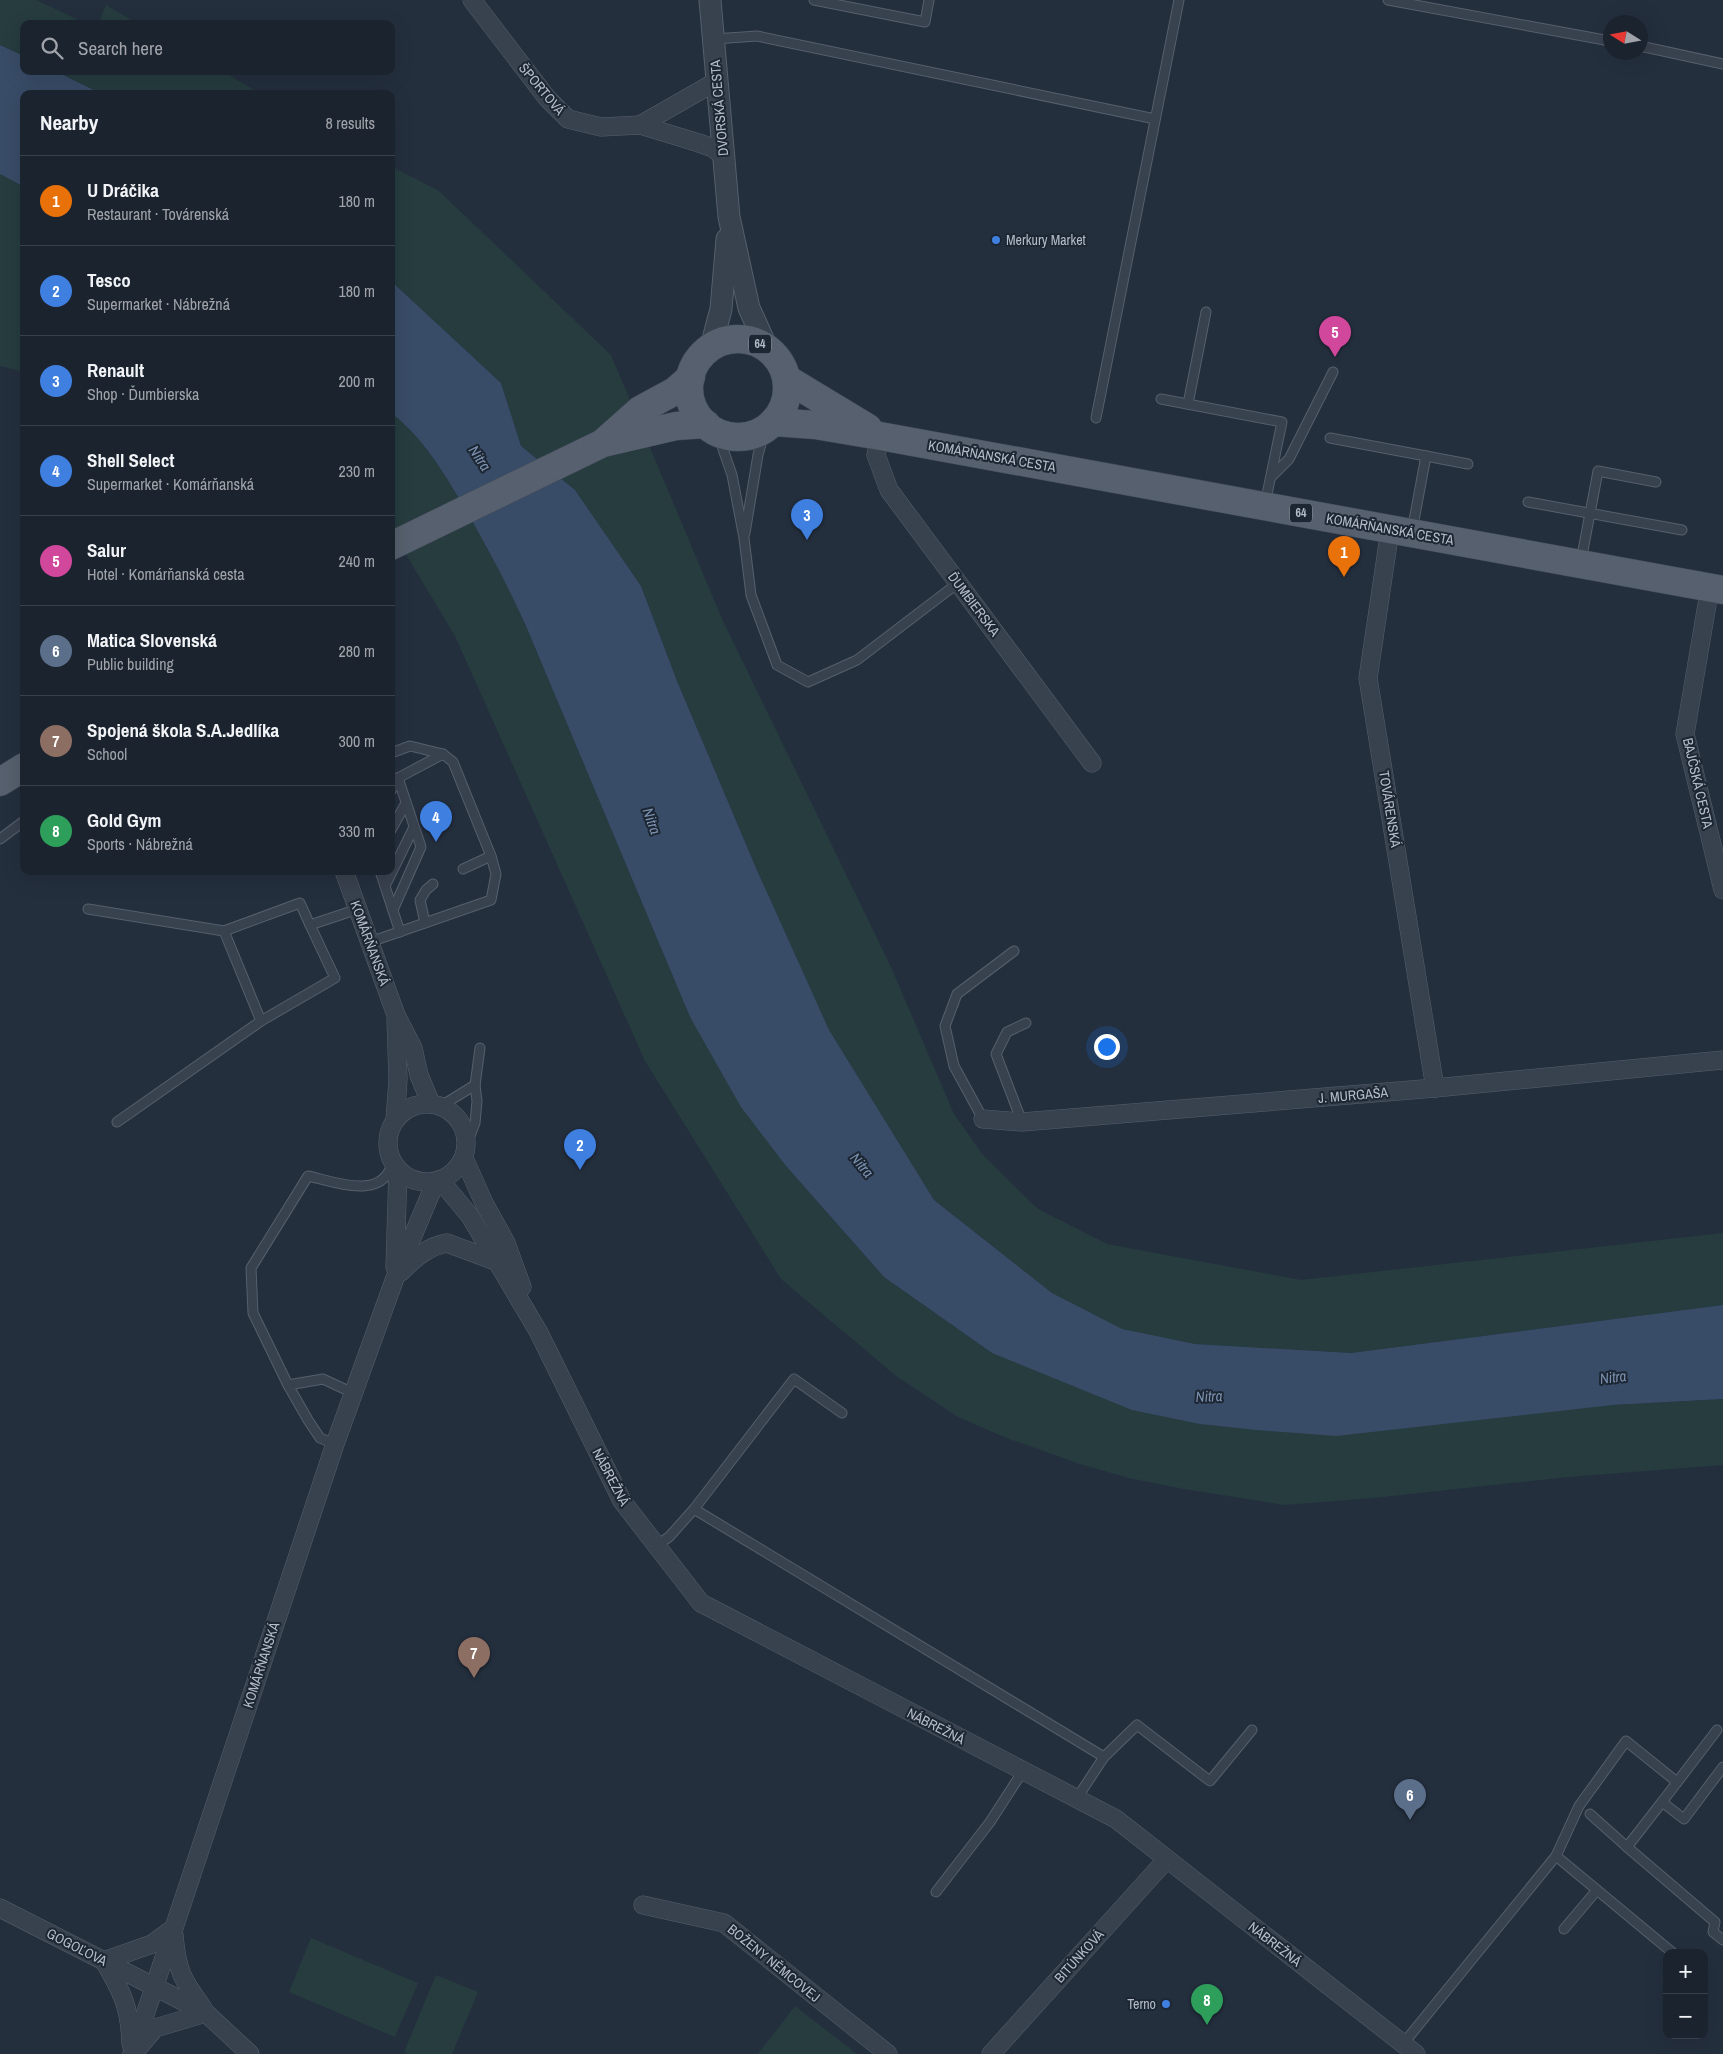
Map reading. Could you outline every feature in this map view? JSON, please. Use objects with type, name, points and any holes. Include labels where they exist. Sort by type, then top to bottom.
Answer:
[{"type":"main road","name":"64","points":[[769,426],[753,435],[741,437],[728,436],[711,428],[695,411],[690,386],[691,377],[700,357],[711,347],[724,341],[739,339],[754,341],[767,348],[782,364],[787,379]]},
{"type":"main road","name":"64","points":[[603,443],[640,410],[675,391],[691,377]]},
{"type":"main road","points":[[769,426],[784,406],[788,388],[787,379]]},
{"type":"main road","name":"KOMÁRŇANSKÁ CESTA","points":[[787,379],[880,436]]},
{"type":"main road","name":"KOMÁRŇANSKÁ CESTA","points":[[769,426],[815,425],[880,436],[1716,589]]},
{"type":"main road","name":"64","points":[[399,543],[603,443],[676,426],[711,428]]},
{"type":"main road","points":[[0,782],[20,770]]},
{"type":"street","name":"ŠPORTOVÁ","points":[[472,0],[547,98],[568,119],[601,127],[640,125],[713,148],[723,156]]},
{"type":"street","name":"DVORSKÁ CESTA","points":[[710,0],[729,217],[749,308],[767,348]]},
{"type":"street","name":"ŠPORTOVÁ","points":[[640,125],[717,81]]},
{"type":"street","name":"DVORSKÁ CESTA","points":[[711,347],[721,309],[729,217]]},
{"type":"street","name":"ĎUMBIERSKA","points":[[880,436],[876,455],[889,490],[1092,764]]},
{"type":"street","name":"TOVÁRENSKÁ","points":[[1400,531],[1368,678],[1435,1088]]},
{"type":"street","name":"BAJČSKÁ CESTA","points":[[1716,589],[1686,734],[1723,890]]},
{"type":"street","name":"KOMÁRŇANSKÁ","points":[[132,2054],[335,1444],[395,1278],[438,1180],[450,1175],[458,1167],[465,1152],[466,1133],[460,1121],[452,1112],[436,1105],[419,1075],[413,1048],[396,1015],[345,875]]},
{"type":"street","name":"KOMÁRŇANSKÁ","points":[[395,1278],[395,1164],[389,1151],[388,1140],[395,1121],[398,1079],[396,1015]]},
{"type":"street","name":"J. MURGAŠA","points":[[983,1119],[1022,1122],[1435,1088],[1723,1060]]},
{"type":"street","points":[[395,1121],[410,1107],[436,1105]]},
{"type":"street","name":"NÁBREŽNÁ","points":[[465,1152],[484,1203],[506,1243],[538,1331]]},
{"type":"street","points":[[395,1164],[415,1180],[438,1180]]},
{"type":"street","name":"NÁBREŽNÁ","points":[[438,1180],[470,1216],[538,1331],[622,1501],[655,1546],[702,1604],[1116,1819],[1409,2049]]},
{"type":"street","points":[[395,1278],[419,1255],[438,1244],[447,1243],[498,1262]]},
{"type":"street","name":"BITÚNKOVÁ","points":[[991,2054],[1167,1859]]},
{"type":"street","name":"BOŽENY NĚMCOVEJ","points":[[643,1905],[724,1923],[888,2054]]},
{"type":"street","name":"GOGOĽOVA","points":[[0,1908],[206,2013]]},
{"type":"street","points":[[132,2054],[131,2026],[123,1993],[104,1961],[152,1944],[174,1928]]},
{"type":"street","points":[[174,1928],[177,1963],[186,1986],[206,2013],[250,2054]]},
{"type":"street","points":[[132,2054],[155,2028],[206,2013]]},
{"type":"lane","points":[[814,0],[925,22],[929,0]]},
{"type":"lane","points":[[1096,418],[1179,0]]},
{"type":"lane","points":[[1388,0],[1603,39]]},
{"type":"lane","points":[[714,39],[757,36],[1155,119]]},
{"type":"lane","points":[[1648,48],[1723,64]]},
{"type":"lane","points":[[1188,404],[1206,312]]},
{"type":"lane","points":[[1271,477],[1289,459],[1333,372]]},
{"type":"lane","points":[[1161,399],[1282,422],[1264,506]]},
{"type":"lane","points":[[744,538],[758,456],[769,426]]},
{"type":"lane","points":[[711,428],[732,476],[744,538],[751,595],[777,665],[808,682],[857,660],[958,583]]},
{"type":"lane","points":[[1330,438],[1468,464]]},
{"type":"lane","points":[[1400,531],[1426,456]]},
{"type":"lane","points":[[1581,564],[1598,471],[1656,482]]},
{"type":"lane","points":[[1528,502],[1682,530]]},
{"type":"lane","points":[[370,942],[491,900],[496,874],[491,856],[453,762],[443,754],[410,746],[395,751]]},
{"type":"lane","points":[[392,910],[421,847],[406,803],[395,779],[443,754]]},
{"type":"lane","points":[[395,823],[406,803]]},
{"type":"lane","points":[[0,839],[20,824]]},
{"type":"lane","points":[[395,865],[414,826]]},
{"type":"lane","points":[[463,869],[491,856]]},
{"type":"lane","points":[[381,875],[400,932]]},
{"type":"lane","points":[[385,886],[390,875]]},
{"type":"lane","points":[[425,923],[420,900],[432,884]]},
{"type":"lane","points":[[88,909],[224,931],[300,903],[335,978],[261,1021],[117,1122]]},
{"type":"lane","points":[[310,924],[358,909]]},
{"type":"lane","points":[[224,931],[261,1021]]},
{"type":"lane","points":[[983,1119],[954,1066],[945,1026],[957,994],[1014,951]]},
{"type":"lane","points":[[1022,1122],[996,1054],[1007,1032],[1026,1023]]},
{"type":"lane","points":[[465,1152],[475,1123],[477,1101],[475,1085],[480,1048]]},
{"type":"lane","points":[[436,1105],[475,1085]]},
{"type":"lane","points":[[335,1444],[320,1438],[308,1420],[288,1385],[253,1313],[251,1268],[308,1176],[356,1186],[370,1186],[382,1181],[395,1164]]},
{"type":"lane","points":[[288,1385],[323,1379],[353,1393]]},
{"type":"lane","points":[[655,1546],[669,1537],[694,1510],[794,1379],[842,1413]]},
{"type":"lane","points":[[694,1510],[1104,1757]]},
{"type":"lane","points":[[1076,1798],[1104,1757],[1137,1726],[1210,1781],[1252,1730]]},
{"type":"lane","points":[[1628,1847],[1717,1730]]},
{"type":"lane","points":[[1409,2049],[1556,1856],[1579,1806],[1626,1741],[1677,1782]]},
{"type":"lane","points":[[1662,1802],[1684,1819],[1723,1767]]},
{"type":"lane","points":[[936,1892],[990,1822],[1023,1771]]},
{"type":"lane","points":[[1590,1814],[1715,1922],[1713,1932],[1723,1940]]},
{"type":"lane","points":[[1556,1856],[1668,1949]]},
{"type":"lane","points":[[1564,1929],[1597,1890]]},
{"type":"green space","points":[[0,0],[36,0],[78,20],[20,20],[20,54],[0,45]]},
{"type":"green space","points":[[106,5],[131,20],[100,20]]},
{"type":"green space","points":[[63,75],[229,75],[254,90],[94,90]]},
{"type":"green space","points":[[395,168],[439,191],[611,355],[723,621],[891,967],[954,1114],[983,1155],[1038,1209],[1107,1244],[1301,1280],[1723,1233],[1723,1305],[1351,1353],[1195,1344],[1122,1330],[1052,1293],[934,1200],[829,1031],[756,868],[677,681],[641,586],[575,490],[521,446],[501,383],[395,285]]},
{"type":"green space","points":[[0,174],[20,185],[20,371],[0,366]]},
{"type":"green space","points":[[395,416],[424,445],[442,471],[474,525],[512,596],[690,1017],[786,1166],[884,1277],[992,1353],[1612,1405],[1723,1399],[1723,1465],[1569,1477],[1373,1498],[1284,1505],[1129,1478],[1080,1464],[1004,1437],[958,1417],[896,1376],[781,1279],[645,1061],[455,636],[395,537]]},
{"type":"green space","points":[[311,1938],[418,1983],[395,2037],[289,1992]]},
{"type":"green space","points":[[436,1975],[478,1992],[452,2054],[408,2054],[404,2052]]},
{"type":"green space","points":[[795,2006],[857,2054],[758,2054]]},
{"type":"water","points":[[0,45],[20,54],[20,75],[63,75],[94,90],[20,90],[20,185],[0,174]]},
{"type":"water","name":"Nitra","points":[[395,285],[501,383],[521,446],[575,490],[641,586],[677,681],[756,868],[829,1030],[934,1200],[1052,1293],[1122,1329],[1195,1344],[1351,1353],[1723,1305],[1723,1399],[1612,1405],[1336,1436],[1200,1424],[1132,1410],[992,1353],[884,1277],[786,1166],[741,1107],[690,1017],[526,626],[505,582],[466,510],[442,471],[424,445],[395,416]]},
{"type":"place","name":"Merkury Market","points":[[996,240]]},
{"type":"place","name":"Salur","points":[[1335,357]]},
{"type":"place","name":"Renault","points":[[807,540]]},
{"type":"place","name":"U Dráčika","points":[[1344,577]]},
{"type":"place","name":"Shell Select","points":[[436,842]]},
{"type":"place","name":"Tesco","points":[[580,1170]]},
{"type":"place","name":"Spojená škola S.A.Jedlíka","points":[[474,1678]]},
{"type":"place","name":"Matica Slovenská","points":[[1410,1820]]},
{"type":"place","name":"Terno","points":[[1166,2004]]},
{"type":"place","name":"Gold Gym","points":[[1207,2025]]}]
